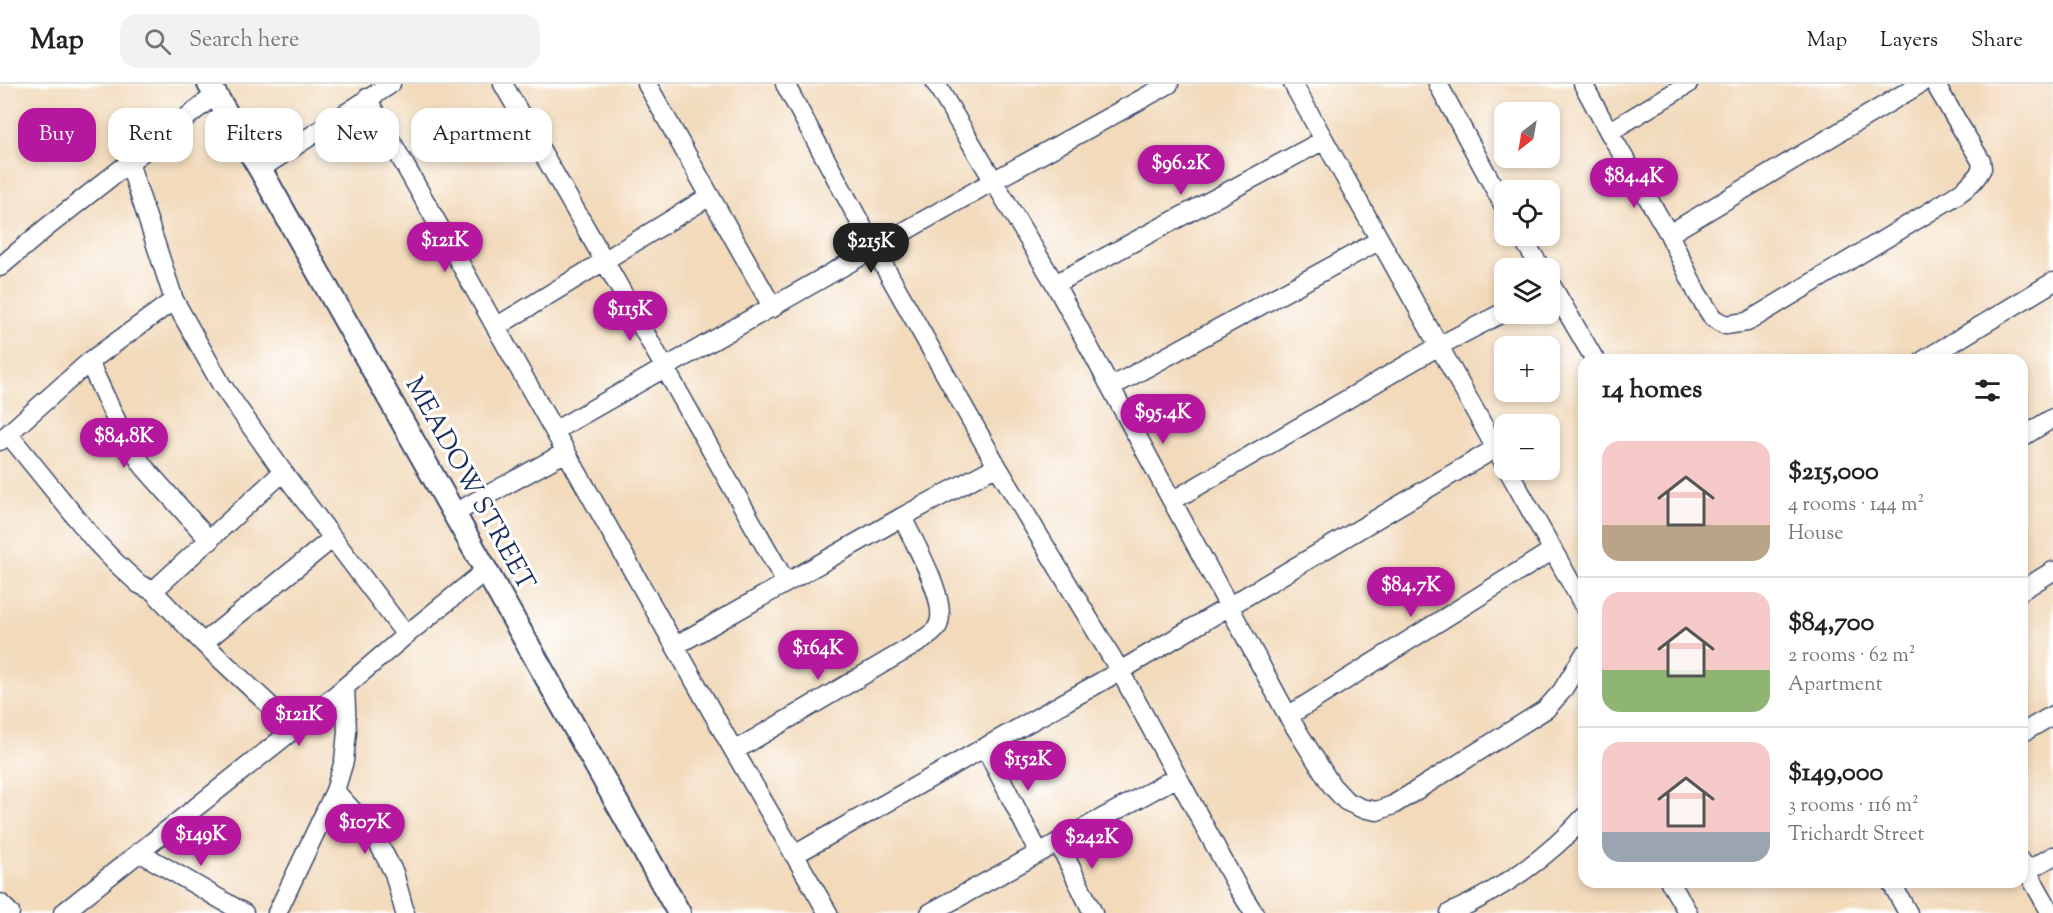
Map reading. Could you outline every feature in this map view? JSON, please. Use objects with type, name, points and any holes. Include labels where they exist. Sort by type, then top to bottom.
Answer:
[{"type":"street","points":[[260,169],[391,84]]},
{"type":"street","points":[[503,84],[786,582]]},
{"type":"street","points":[[647,84],[772,308]]},
{"type":"street","points":[[785,84],[875,250],[997,466],[1120,671],[1238,888],[1254,913]]},
{"type":"street","points":[[936,84],[1055,284],[1288,716],[1332,786],[1346,801],[1361,808],[1377,811],[1393,805],[1546,709],[1562,691],[1578,665]]},
{"type":"street","points":[[554,431],[993,181],[1169,84]]},
{"type":"street","points":[[1293,84],[1494,445]]},
{"type":"street","points":[[1583,84],[1669,234],[1697,293],[1713,318],[1725,325],[1747,322],[1931,212],[1960,193],[1978,175],[1982,168],[1981,161],[1935,84]]},
{"type":"street","points":[[1609,132],[1688,84]]},
{"type":"street","points":[[1669,234],[1920,84]]},
{"type":"street","points":[[1445,86],[1494,186]]},
{"type":"street","points":[[190,108],[212,89]]},
{"type":"street","name":"MEADOW STREET","points":[[212,89],[260,169],[679,913]]},
{"type":"street","points":[[367,98],[734,752],[828,913]]},
{"type":"street","points":[[1055,284],[1324,140]]},
{"type":"street","points":[[0,267],[129,162],[174,300],[221,384],[406,634]]},
{"type":"street","points":[[496,327],[710,196]]},
{"type":"street","points":[[1111,387],[1380,240]]},
{"type":"street","points":[[1934,354],[2053,282]]},
{"type":"street","points":[[174,300],[89,362],[4,438],[102,548],[139,584],[153,591],[203,643],[294,728]]},
{"type":"street","points":[[1560,302],[1591,354]]},
{"type":"street","points":[[1172,501],[1439,346],[1494,317]]},
{"type":"street","points":[[89,362],[124,437],[144,467],[210,541]]},
{"type":"street","points":[[2028,433],[2053,418]]},
{"type":"street","points":[[453,514],[566,452]]},
{"type":"street","points":[[794,855],[1229,607],[1494,459]]},
{"type":"street","points":[[675,646],[902,517],[997,466]]},
{"type":"street","points":[[153,591],[284,472]]},
{"type":"street","points":[[1514,480],[1578,595]]},
{"type":"street","points":[[734,752],[921,641],[936,629],[940,617],[939,601],[902,517]]},
{"type":"street","points":[[203,643],[333,538]]},
{"type":"street","points":[[1288,716],[1553,550]]},
{"type":"street","points":[[63,913],[312,716],[406,634],[485,571]]},
{"type":"street","points":[[2028,586],[2053,571]]},
{"type":"street","points":[[277,913],[335,791],[344,761],[347,732],[345,687]]},
{"type":"street","points":[[2028,730],[2053,715]]},
{"type":"street","points":[[985,747],[1039,853]]},
{"type":"street","points":[[930,913],[1177,777]]},
{"type":"street","points":[[335,791],[373,833],[394,873],[405,913]]},
{"type":"street","points":[[1450,913],[1473,903],[1530,865],[1578,824]]},
{"type":"street","points":[[1058,842],[1093,913]]},
{"type":"street","points":[[139,852],[244,913]]},
{"type":"street","points":[[2028,865],[2053,856]]},
{"type":"street","points":[[2028,873],[2051,913]]},
{"type":"street","points":[[1674,888],[1689,913]]},
{"type":"street","points":[[1894,888],[1908,913]]},
{"type":"street","points":[[0,903],[10,913]]}]
